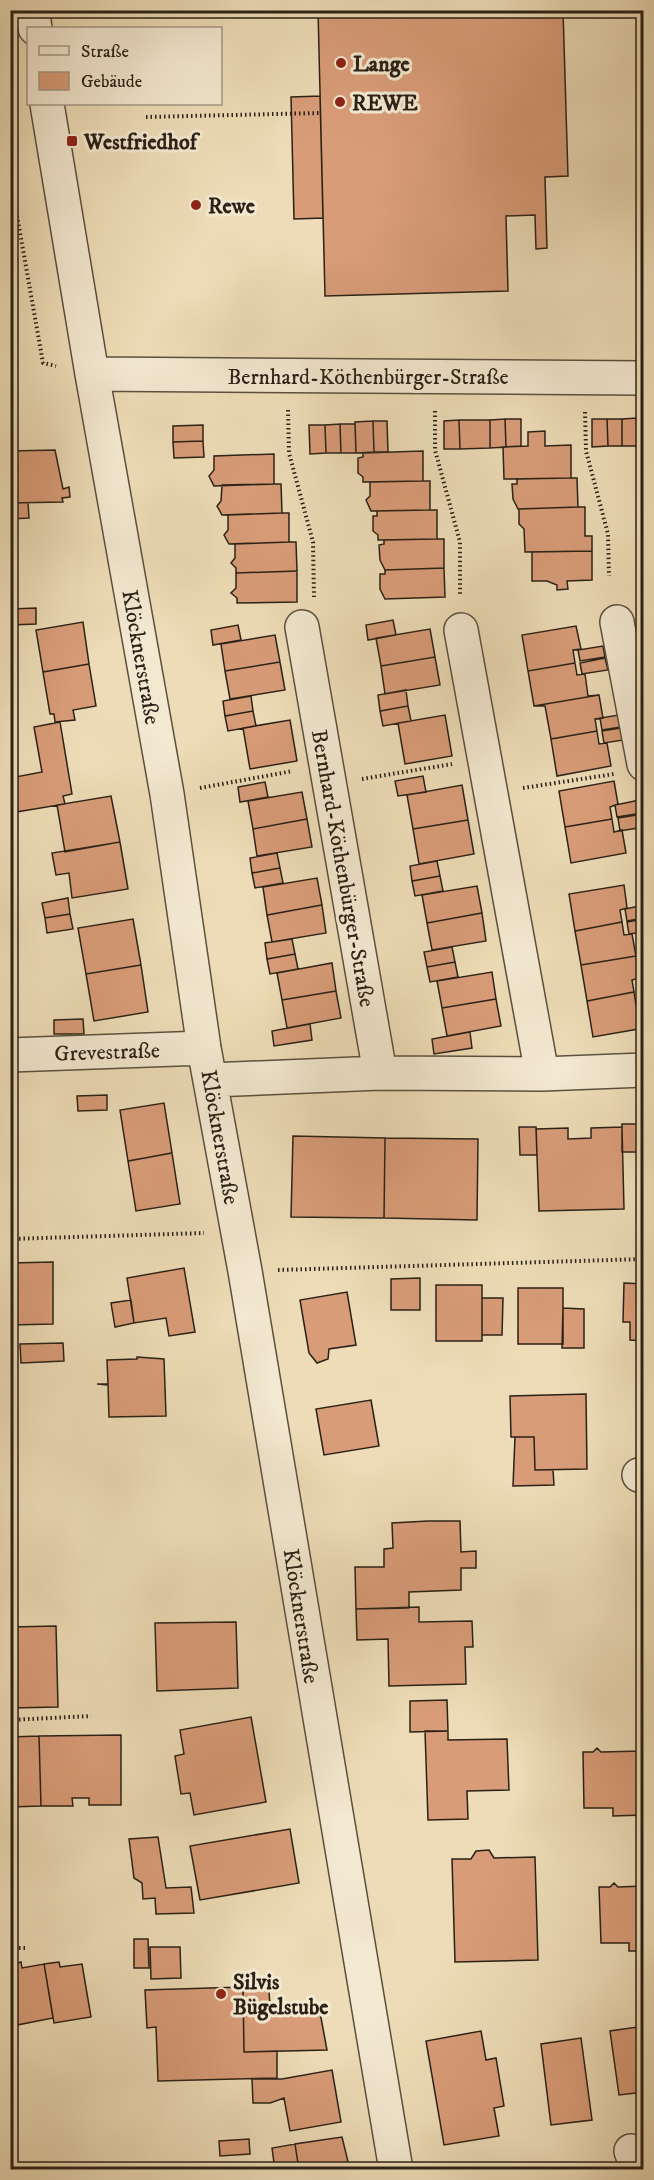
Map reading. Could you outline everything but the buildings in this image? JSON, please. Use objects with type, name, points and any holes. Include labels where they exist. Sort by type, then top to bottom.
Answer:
[{"type":"street","points":[[32,10],[35,27]]},
{"type":"street","name":"Klöcknerstraße","points":[[48,105],[92,374],[167,794],[204,1048],[245,1271],[396,2169]]},
{"type":"street","name":"Bernhard-Köthenbürger-Straße","points":[[92,374],[644,378]]},
{"type":"street","name":"Bernhard-Köthenbürger-Straße","points":[[308,614],[327,775],[380,1073]]},
{"type":"street","points":[[617,622],[632,768]]},
{"type":"street","points":[[461,630],[493,793],[542,1074]]},
{"type":"street","name":"Grevestraße","points":[[10,1055],[204,1048]]},
{"type":"street","points":[[211,1080],[380,1073],[542,1074],[644,1070]]},
{"type":"path","points":[[146,117],[320,113]]},
{"type":"path","points":[[10,176],[43,363],[92,374]]},
{"type":"path","points":[[287,376],[289,453],[313,542],[308,614]]},
{"type":"path","points":[[434,377],[435,450],[460,542],[460,596]]},
{"type":"path","points":[[585,378],[586,451],[608,534],[609,576]]},
{"type":"path","points":[[167,794],[486,758]]},
{"type":"path","points":[[493,793],[632,768]]},
{"type":"path","points":[[10,1239],[238,1232]]},
{"type":"path","points":[[245,1271],[644,1259]]},
{"type":"path","points":[[10,1720],[91,1716]]},
{"type":"path","points":[[10,1948],[27,1948]]},
{"type":"place","name":"Lange","points":[[341,63]]},
{"type":"place","name":"REWE","points":[[340,102]]},
{"type":"place","name":"Westfriedhof","points":[[72,141]]},
{"type":"place","name":"Rewe","points":[[196,205]]},
{"type":"place","name":"Silvis Bügelstube","points":[[221,1994]]}]
